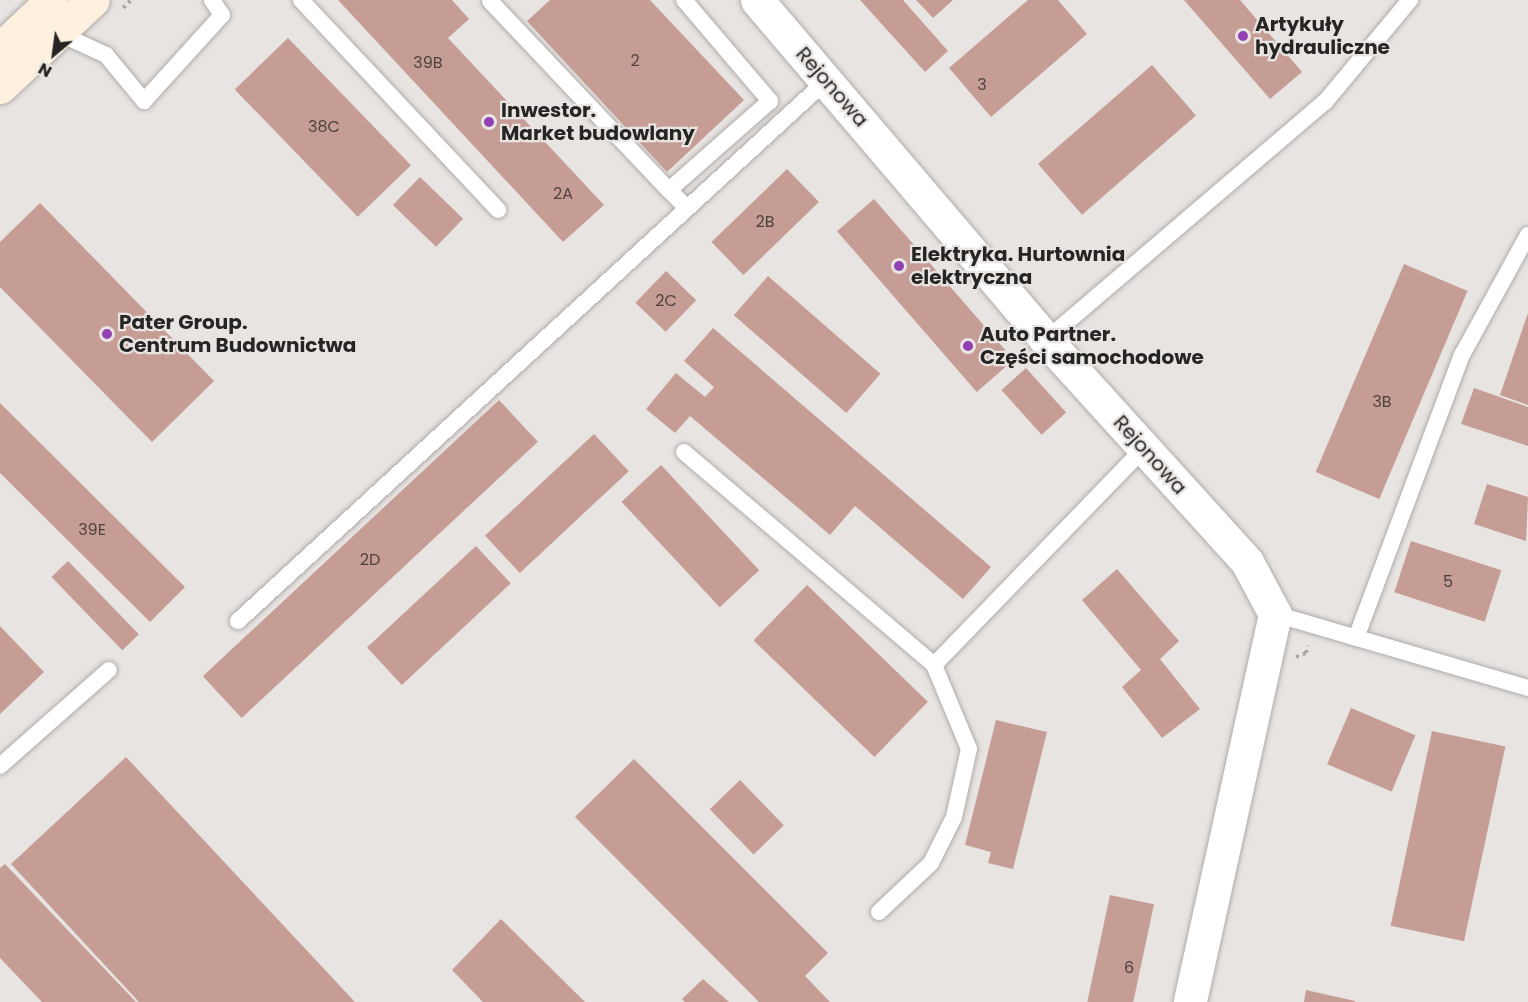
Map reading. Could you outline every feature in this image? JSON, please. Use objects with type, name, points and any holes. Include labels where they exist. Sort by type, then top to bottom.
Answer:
[{"type":"main road","points":[[0,49],[52,0]]},
{"type":"main road","points":[[0,87],[93,0]]},
{"type":"street","name":"Rejonowa","points":[[757,0],[1046,340],[1247,562],[1275,614]]},
{"type":"street","points":[[1190,1002],[1275,614]]},
{"type":"lane","points":[[58,33],[106,55],[144,100],[222,15],[212,0]]},
{"type":"lane","points":[[301,0],[498,210]]},
{"type":"lane","points":[[490,0],[686,207]]},
{"type":"lane","points":[[669,190],[770,101],[684,0]]},
{"type":"lane","points":[[1046,340],[1325,102],[1410,0]]},
{"type":"lane","points":[[238,621],[686,207],[827,80]]},
{"type":"lane","points":[[1356,638],[1462,355],[1528,235]]},
{"type":"lane","points":[[934,665],[1144,448]]},
{"type":"lane","points":[[684,452],[934,665],[969,749],[959,794],[954,816],[931,863],[879,912]]},
{"type":"lane","points":[[1275,614],[1528,688]]},
{"type":"lane","points":[[0,766],[109,670]]},
{"type":"building","name":"Inwestor. Market budowlany","points":[[338,0],[452,0],[469,19],[448,38],[604,205],[563,242]]},
{"type":"building","points":[[550,0],[650,0],[744,100],[667,172],[527,21]]},
{"type":"building","points":[[860,0],[903,0],[948,51],[925,72]]},
{"type":"building","points":[[916,0],[953,0],[933,18]]},
{"type":"building","points":[[1028,0],[1058,0],[1087,34],[991,117],[949,68]]},
{"type":"building","name":"Artykuły hydrauliczne","points":[[1184,0],[1240,0],[1302,72],[1270,99]]},
{"type":"building","points":[[288,38],[411,165],[358,217],[235,89]]},
{"type":"building","points":[[1152,65],[1196,116],[1082,215],[1038,164]]},
{"type":"building","points":[[787,169],[819,202],[743,275],[711,242]]},
{"type":"building","points":[[420,177],[463,219],[436,247],[393,205]]},
{"type":"building","name":"Elektryka. Hurtownia elektryczna","points":[[874,199],[1014,360],[977,392],[837,231]]},
{"type":"building","name":"Pater Group. Centrum Budownictwa","points":[[40,203],[214,381],[152,442],[0,287],[0,242]]},
{"type":"building","points":[[1404,264],[1468,291],[1379,499],[1316,472]]},
{"type":"building","points":[[666,271],[696,300],[666,332],[635,303]]},
{"type":"building","points":[[768,276],[880,374],[846,413],[734,315]]},
{"type":"building","points":[[1528,313],[1528,405],[1500,395]]},
{"type":"building","points":[[713,328],[991,567],[963,599],[855,506],[830,535],[690,416],[675,433],[646,409],[676,373],[705,397],[714,387],[684,361]]},
{"type":"building","points":[[1026,368],[1066,413],[1042,435],[1001,390]]},
{"type":"building","points":[[1474,388],[1528,407],[1528,446],[1461,424]]},
{"type":"building","points":[[499,400],[538,442],[242,718],[203,676]]},
{"type":"building","points":[[0,403],[185,587],[150,622],[0,473]]},
{"type":"building","points":[[594,434],[629,471],[520,573],[485,536]]},
{"type":"building","points":[[661,465],[759,570],[720,607],[622,502]]},
{"type":"building","points":[[1487,484],[1528,497],[1526,541],[1474,524]]},
{"type":"building","points":[[1411,541],[1501,570],[1485,622],[1394,592]]},
{"type":"building","points":[[476,546],[511,583],[402,685],[367,648]]},
{"type":"building","points":[[68,561],[139,634],[122,650],[51,577]]},
{"type":"building","points":[[1117,569],[1179,641],[1160,659],[1200,709],[1162,738],[1122,687],[1141,670],[1082,600]]},
{"type":"building","points":[[807,585],[928,702],[874,757],[754,640]]},
{"type":"building","points":[[0,626],[44,672],[0,714]]},
{"type":"building","points":[[1351,708],[1415,735],[1392,792],[1327,764]]},
{"type":"building","points":[[996,720],[1047,732],[1013,869],[988,863],[991,852],[965,845]]},
{"type":"building","points":[[1432,731],[1505,747],[1464,941],[1391,926]]},
{"type":"building","points":[[126,757],[355,1002],[139,1002],[11,864]]},
{"type":"building","points":[[634,759],[828,953],[805,976],[830,1002],[759,1002],[575,817]]},
{"type":"building","points":[[740,780],[784,825],[754,854],[710,809]]},
{"type":"building","points":[[5,864],[136,1002],[42,1002],[0,958],[0,868]]},
{"type":"building","points":[[1110,895],[1154,904],[1133,1002],[1087,1002]]},
{"type":"building","points":[[501,919],[585,1002],[483,1002],[452,970]]},
{"type":"building","points":[[703,979],[729,1002],[685,1002],[682,999]]},
{"type":"building","points":[[1306,990],[1355,1001],[1355,1002],[1304,1002]]},
{"type":"place","name":"Artykuły hydrauliczne","points":[[1243,36]]},
{"type":"place","name":"Inwestor. Market budowlany","points":[[489,122]]},
{"type":"place","name":"Elektryka. Hurtownia elektryczna","points":[[899,266]]},
{"type":"place","name":"Pater Group. Centrum Budownictwa","points":[[107,334]]},
{"type":"place","name":"Auto Partner. Części samochodowe","points":[[968,346]]}]
